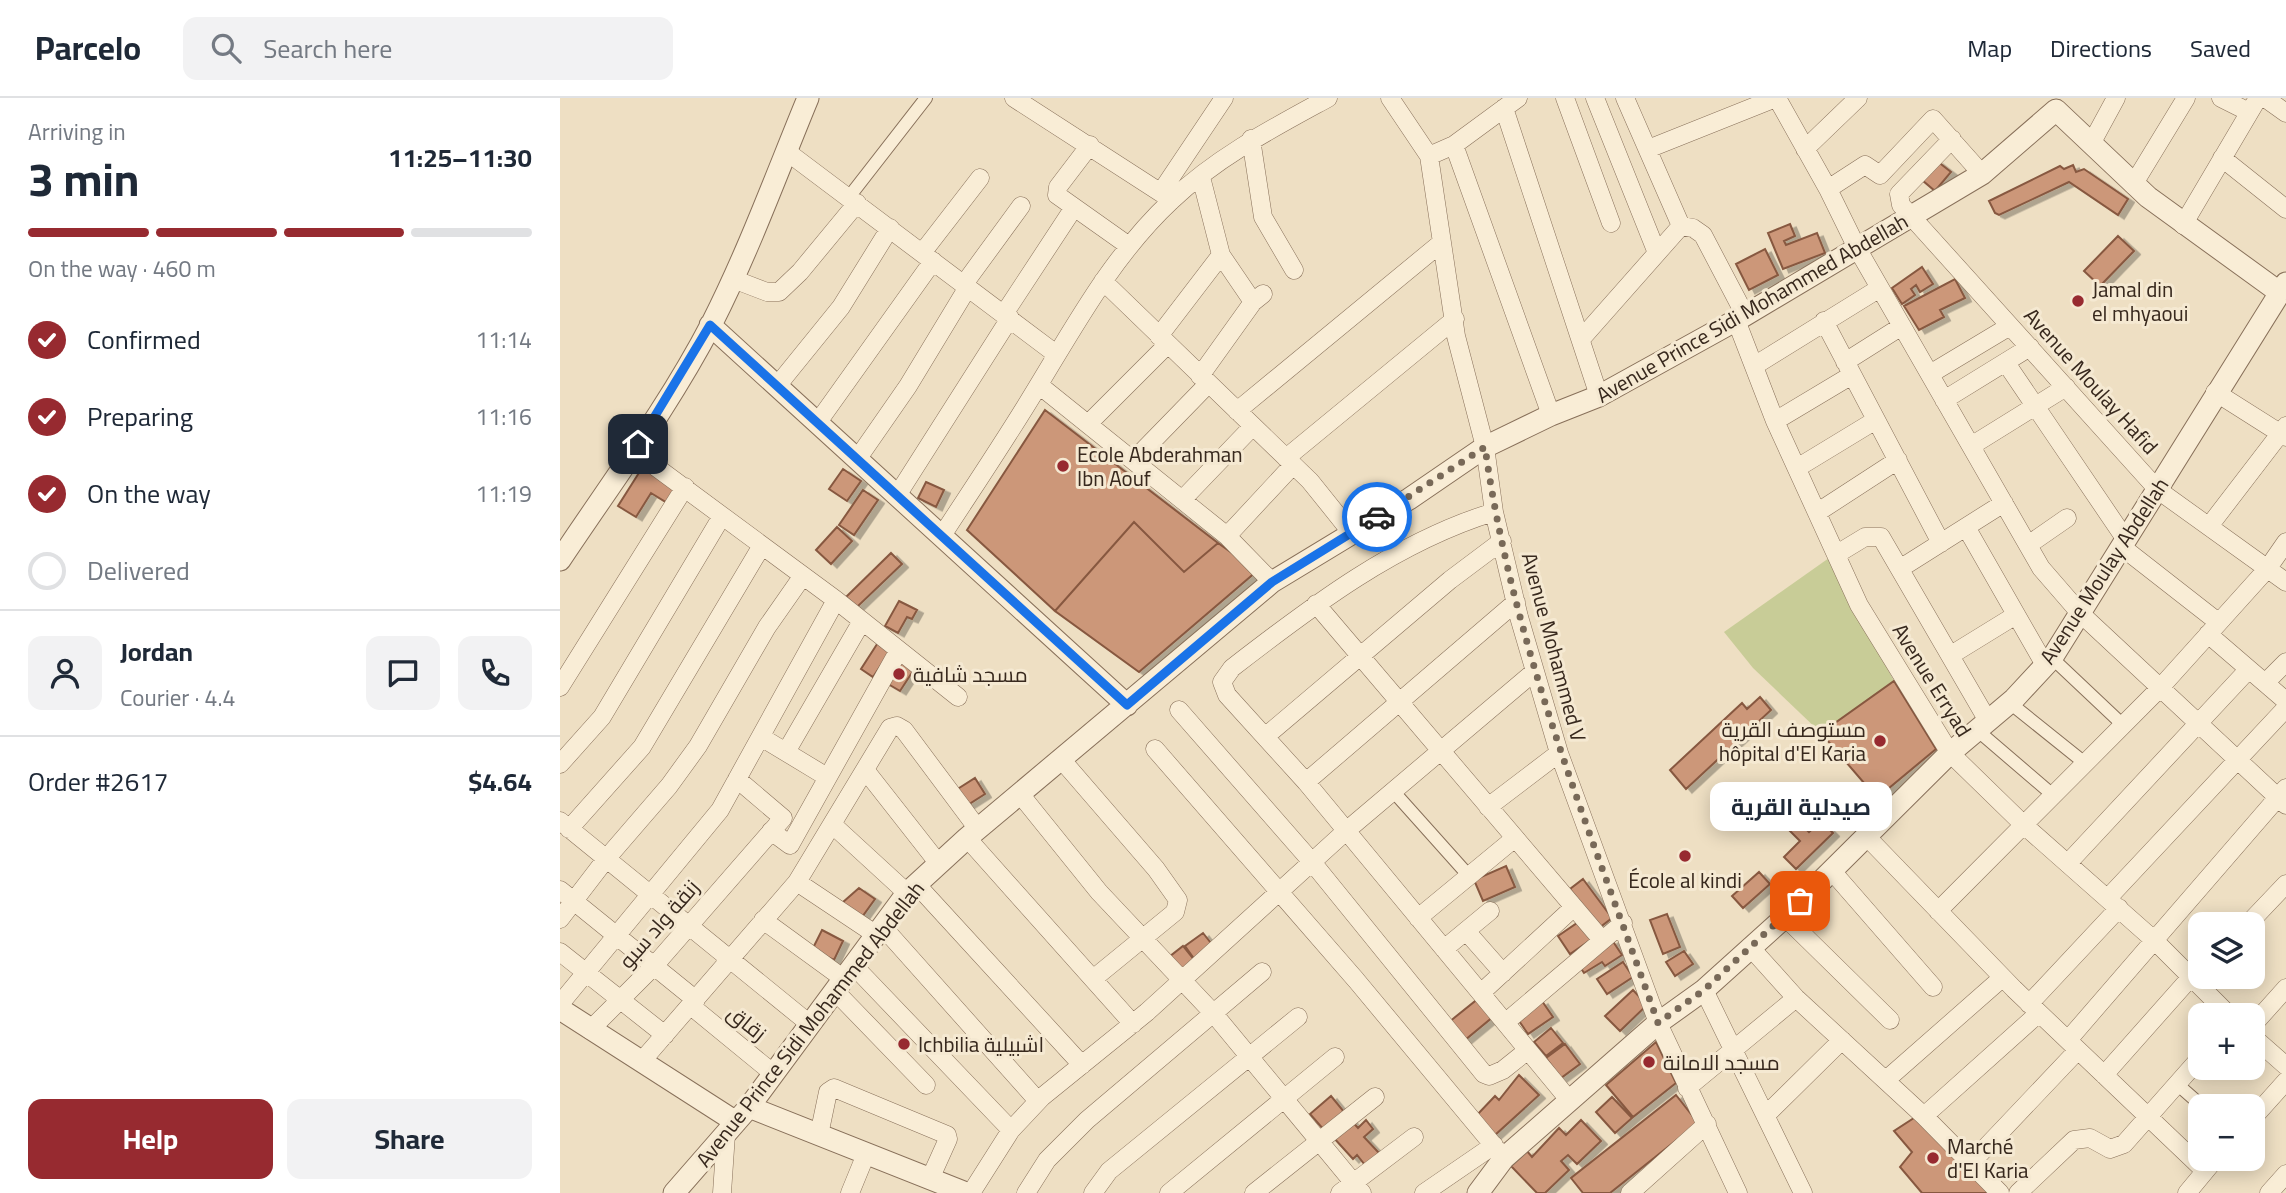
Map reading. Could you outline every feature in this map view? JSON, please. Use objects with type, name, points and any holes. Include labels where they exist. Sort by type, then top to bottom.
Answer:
[{"type":"street","points":[[560,560],[633,450],[710,325],[733,279],[808,98]]},
{"type":"street","points":[[733,279],[767,292],[779,292],[800,272],[926,98]]},
{"type":"street","points":[[1014,98],[1166,196]]},
{"type":"street","points":[[943,534],[1103,281],[1166,196],[1224,98]]},
{"type":"street","points":[[1166,196],[1200,177],[1251,139],[1328,98]]},
{"type":"street","name":"Avenue Mohammed V","points":[[1390,98],[1429,156],[1456,337],[1485,447],[1494,512],[1534,672],[1559,753],[1658,1023],[1687,1088],[1707,1124],[1730,1189]]},
{"type":"street","points":[[1565,98],[1611,223]]},
{"type":"street","points":[[1595,98],[1657,253]]},
{"type":"street","points":[[1582,338],[1681,226],[1625,98]]},
{"type":"street","points":[[1648,149],[1776,98],[1828,189],[1857,248],[2041,568],[2080,613],[2159,689],[2238,762],[2283,797],[2154,940],[2073,1045],[1970,1164]]},
{"type":"street","points":[[2091,144],[2116,98]]},
{"type":"street","points":[[2133,185],[2186,98]]},
{"type":"street","points":[[2183,225],[2253,105],[2221,98]]},
{"type":"street","points":[[2265,98],[2286,113]]},
{"type":"street","points":[[1805,149],[1854,100]]},
{"type":"street","points":[[1429,156],[1454,145],[1511,103],[1541,223],[1600,397]]},
{"type":"street","points":[[2050,104],[2133,185],[2183,225],[2283,288]]},
{"type":"street","name":"Avenue Prince Sidi Mohammed Abdellah","points":[[674,1193],[774,1074],[878,930],[912,889],[972,833],[1272,582],[1409,499],[1485,447],[1551,415],[1600,397],[1911,218],[1982,174],[2050,104]]},
{"type":"street","points":[[1828,189],[1865,165],[1880,175],[1931,119],[1934,119],[1982,174]]},
{"type":"street","points":[[1251,139],[1262,218],[1294,270]]},
{"type":"street","points":[[1911,218],[1899,201],[1899,194],[1952,139]]},
{"type":"street","points":[[1090,145],[1056,191],[1073,209],[1129,246]]},
{"type":"street","points":[[1454,145],[1551,415]]},
{"type":"street","points":[[786,151],[1056,354]]},
{"type":"street","points":[[2222,158],[2286,209]]},
{"type":"street","points":[[1133,460],[1204,380],[1258,298],[1222,255],[1200,177]]},
{"type":"street","points":[[818,422],[980,178]]},
{"type":"street","points":[[858,458],[908,386],[966,286],[1021,206]]},
{"type":"street","points":[[898,494],[1073,209]]},
{"type":"street","name":"Avenue Moulay Hafid","points":[[1911,218],[2158,490],[2286,582]]},
{"type":"street","name":"Avenue Erryad","points":[[1681,226],[1693,228],[1703,235],[1740,318],[1754,366],[1775,421],[1859,605],[1950,753],[2025,826],[2069,862],[2188,971]]},
{"type":"street","points":[[778,386],[841,307],[890,228]]},
{"type":"street","points":[[1237,411],[1441,243]]},
{"type":"street","points":[[1088,424],[1163,341],[1222,255]]},
{"type":"street","points":[[1103,281],[1289,461],[1351,532]]},
{"type":"street","points":[[1754,366],[1880,288]]},
{"type":"street","name":"Avenue Moulay Abdellah","points":[[1478,1193],[1499,1152],[1570,1101],[1658,1023],[1704,990],[1867,837],[1950,753],[2010,703],[2048,661],[2283,288]]},
{"type":"street","points":[[1227,536],[1289,461],[1455,319]]},
{"type":"street","points":[[1824,321],[1941,543]]},
{"type":"street","points":[[710,325],[943,534],[1127,705]]},
{"type":"street","points":[[1930,374],[2010,326]]},
{"type":"street","points":[[1775,421],[1849,369],[1902,327]]},
{"type":"street","points":[[1944,400],[2030,347]]},
{"type":"street","points":[[2006,363],[2124,543],[2213,628],[2248,670],[2286,701]]},
{"type":"street","points":[[1039,385],[1227,536],[1272,582]]},
{"type":"street","points":[[1970,446],[2066,387]]},
{"type":"street","points":[[2210,525],[2284,432],[2215,392]]},
{"type":"street","points":[[1797,468],[1876,420]]},
{"type":"street","points":[[1182,500],[1253,426]]},
{"type":"street","points":[[633,450],[836,600],[958,697]]},
{"type":"street","points":[[1818,512],[1898,460]]},
{"type":"street","points":[[560,687],[570,675],[685,487]]},
{"type":"street","points":[[1901,568],[2004,503]]},
{"type":"street","points":[[1494,512],[1456,526],[1394,556],[1316,604],[1223,677],[1227,695],[1306,782],[1444,949],[1483,991],[1570,1101]]},
{"type":"street","points":[[560,764],[602,717],[722,516]]},
{"type":"street","points":[[2028,545],[2067,518]]},
{"type":"street","points":[[1966,527],[2016,615],[2048,661],[2123,725]]},
{"type":"street","points":[[1837,554],[1865,537],[1876,535],[1882,540],[1951,655],[1983,726],[2054,796]]},
{"type":"street","points":[[1266,736],[1460,572],[1502,541]]},
{"type":"street","points":[[1938,911],[2159,689],[2267,568],[2286,542]]},
{"type":"street","points":[[761,547],[642,747],[564,825],[811,1025]]},
{"type":"street","points":[[560,919],[606,859],[669,786],[698,746],[766,626],[802,576]]},
{"type":"street","points":[[836,600],[720,810],[560,1007],[590,1030],[737,1121],[819,1135],[964,1192],[1011,1130],[1038,1101],[1133,1024],[1346,831],[1534,672]]},
{"type":"street","points":[[1306,782],[1516,602]]},
{"type":"street","points":[[1316,604],[1602,940]]},
{"type":"street","points":[[1951,655],[2016,615]]},
{"type":"street","points":[[786,752],[862,621]]},
{"type":"street","points":[[737,779],[783,818],[764,837],[790,845],[899,650]]},
{"type":"street","points":[[2265,683],[2286,662]]},
{"type":"street","points":[[2069,862],[2195,723],[2248,670]]},
{"type":"street","points":[[2010,703],[2085,764]]},
{"type":"street","points":[[1924,1116],[2034,1008],[2114,903],[2286,708]]},
{"type":"street","points":[[1179,710],[1312,862],[1484,1074],[1489,1076],[1498,1073],[1528,1049]]},
{"type":"street","points":[[641,1062],[797,882],[834,826],[890,727],[900,727],[972,833],[1133,1024]]},
{"type":"street","points":[[761,737],[827,777]]},
{"type":"street","points":[[1155,749],[1499,1152],[1424,1193]]},
{"type":"street","points":[[1488,807],[1559,753]]},
{"type":"street","points":[[1061,760],[1156,869],[1178,900],[1175,912],[1093,979]]},
{"type":"street","points":[[866,771],[939,864]]},
{"type":"street","points":[[1393,791],[1469,876]]},
{"type":"street","points":[[1020,794],[1099,892],[1214,1014],[1319,1141],[1351,1189],[1414,1137]]},
{"type":"street","points":[[834,826],[912,889],[1082,1065]]},
{"type":"street","name":"زنقة واد سبو","points":[[590,1030],[654,966],[764,837]]},
{"type":"street","points":[[1867,837],[2002,978],[2148,1116],[2188,1147]]},
{"type":"street","points":[[1418,918],[1515,838]]},
{"type":"street","points":[[1831,870],[1933,987]]},
{"type":"street","points":[[797,882],[878,930],[1038,1101]]},
{"type":"street","points":[[2259,912],[2286,884]]},
{"type":"street","name":"زقاق","points":[[560,890],[654,966],[774,1074]]},
{"type":"street","points":[[1483,991],[1574,907]]},
{"type":"street","points":[[1444,949],[1490,911]]},
{"type":"street","points":[[1785,916],[1890,1020]]},
{"type":"street","points":[[764,920],[844,978],[1011,1130]]},
{"type":"street","points":[[1506,1022],[1623,923]]},
{"type":"street","points":[[1466,931],[1503,973]]},
{"type":"street","points":[[1750,947],[1796,998],[1924,1116],[2000,1193]]},
{"type":"street","points":[[560,952],[665,1035]]},
{"type":"street","points":[[1026,1193],[1047,1160],[1087,1120],[1262,972]]},
{"type":"street","points":[[844,978],[926,1085]]},
{"type":"street","points":[[1886,1080],[2002,978]]},
{"type":"street","points":[[2104,1075],[2188,985]]},
{"type":"street","points":[[2265,1011],[2286,988]]},
{"type":"street","name":"Avenue Erryad","points":[[2206,989],[2218,1003]]},
{"type":"street","points":[[1704,990],[1767,1114],[1803,1193]]},
{"type":"street","points":[[1687,1088],[1796,998]]},
{"type":"street","points":[[1093,1193],[1109,1171],[1298,1017]]},
{"type":"street","points":[[1767,1114],[1842,1040]]},
{"type":"street","points":[[2265,1046],[2284,1061]]},
{"type":"street","points":[[1169,1193],[1335,1057]]},
{"type":"street","points":[[2018,1193],[2074,1140],[2090,1138],[2106,1148],[2124,1144],[2188,1072]]},
{"type":"street","points":[[2265,1104],[2286,1081]]},
{"type":"street","points":[[2177,1084],[2188,1094]]},
{"type":"street","points":[[819,1135],[828,1092],[831,1088],[836,1089],[947,1135],[948,1139],[930,1179]]},
{"type":"street","points":[[1254,1193],[1375,1097]]},
{"type":"street","points":[[722,1193],[737,1121]]},
{"type":"street","points":[[1630,1193],[1707,1124]]},
{"type":"street","points":[[850,1193],[866,1154]]},
{"type":"street","points":[[2187,1193],[2206,1171]]},
{"type":"street","points":[[2269,1193],[2286,1174]]},
{"type":"green space","points":[[1829,558],[1894,681],[1821,733],[1753,668],[1724,632]]},
{"type":"building","points":[[1937,161],[1951,172],[1935,191],[1922,180]]},
{"type":"building","points":[[2073,165],[2076,172],[2084,169],[2128,199],[2118,215],[2069,182],[1999,215],[1995,213],[1989,201],[2060,166],[2064,169]]},
{"type":"building","points":[[1790,224],[1795,236],[1784,241],[1786,245],[1817,233],[1825,253],[1783,269],[1768,233]]},
{"type":"building","points":[[2118,236],[2134,251],[2100,286],[2084,271]]},
{"type":"building","points":[[1765,249],[1778,275],[1749,290],[1736,264]]},
{"type":"building","points":[[1922,267],[1933,284],[1920,292],[1916,285],[1911,289],[1915,295],[1902,304],[1892,288]]},
{"type":"building","points":[[1955,279],[1965,298],[1940,310],[1944,317],[1919,330],[1904,306]]},
{"type":"building","name":"Ecole Abderahman Ibn Aouf","points":[[1045,410],[1218,543],[1184,572],[1134,522],[1055,611],[967,530]]},
{"type":"building","points":[[642,468],[678,489],[669,504],[651,493],[636,517],[618,506]]},
{"type":"building","points":[[843,469],[861,481],[847,501],[829,489]]},
{"type":"building","points":[[926,482],[944,490],[936,507],[918,498]]},
{"type":"building","points":[[863,490],[878,500],[854,535],[839,525]]},
{"type":"building","points":[[1134,522],[1184,572],[1218,543],[1257,571],[1139,672],[1055,611]]},
{"type":"building","points":[[837,527],[852,541],[831,564],[816,550]]},
{"type":"building","points":[[891,553],[902,564],[857,607],[846,597]]},
{"type":"building","points":[[899,601],[917,610],[912,619],[907,617],[898,633],[885,626]]},
{"type":"building","points":[[879,641],[892,649],[873,677],[861,669]]},
{"type":"building","name":"مسجد شافية","points":[[898,657],[915,668],[900,691],[883,681]]},
{"type":"building","name":"مستوصف القرية hôpital d'El Karia","points":[[1894,681],[1936,749],[1877,798],[1821,733]]},
{"type":"building","points":[[1760,697],[1771,710],[1686,789],[1670,770],[1742,703],[1747,709]]},
{"type":"building","points":[[975,778],[985,794],[966,806],[956,790]]},
{"type":"building","points":[[1796,819],[1809,832],[1821,821],[1833,833],[1796,869],[1784,857],[1800,841],[1787,828]]},
{"type":"building","points":[[1506,866],[1515,887],[1483,901],[1474,880]]},
{"type":"building","points":[[1759,872],[1770,884],[1743,908],[1732,896]]},
{"type":"building","points":[[1583,879],[1612,918],[1599,928],[1570,889]]},
{"type":"building","points":[[859,888],[875,899],[862,917],[842,903]]},
{"type":"building","points":[[1667,914],[1680,947],[1663,954],[1650,920]]},
{"type":"building","points":[[1580,921],[1592,939],[1570,954],[1558,936]]},
{"type":"building","points":[[822,930],[843,941],[834,960],[812,950]]},
{"type":"building","points":[[1203,933],[1214,947],[1195,960],[1185,946]]},
{"type":"building","points":[[1612,940],[1622,955],[1605,966],[1602,962],[1584,973],[1577,962]]},
{"type":"building","points":[[1183,946],[1195,961],[1181,972],[1169,957]]},
{"type":"building","points":[[1684,951],[1693,964],[1675,976],[1666,962]]},
{"type":"building","points":[[1623,962],[1633,977],[1607,994],[1597,979]]},
{"type":"building","points":[[1633,990],[1647,1005],[1620,1031],[1605,1016]]},
{"type":"building","points":[[1479,998],[1494,1016],[1465,1040],[1449,1022]]},
{"type":"building","points":[[1542,1001],[1553,1017],[1528,1034],[1517,1018]]},
{"type":"building","points":[[1551,1028],[1563,1043],[1546,1056],[1534,1042]]},
{"type":"building","name":"مسجد الامانة","points":[[1656,1042],[1676,1083],[1633,1117],[1606,1085]]},
{"type":"building","points":[[1565,1044],[1580,1064],[1561,1078],[1546,1058]]},
{"type":"building","points":[[1519,1075],[1539,1095],[1495,1135],[1476,1116],[1495,1096],[1499,1100]]},
{"type":"building","points":[[1676,1095],[1698,1123],[1610,1193],[1583,1193],[1571,1178]]},
{"type":"building","points":[[1331,1096],[1345,1113],[1324,1130],[1310,1114]]},
{"type":"building","points":[[1612,1097],[1632,1118],[1615,1133],[1596,1112]]},
{"type":"building","name":"Marché d'El Karia","points":[[1917,1116],[1991,1193],[1922,1193],[1900,1167],[1912,1152],[1894,1131]]},
{"type":"building","points":[[1351,1120],[1358,1128],[1366,1120],[1373,1129],[1364,1137],[1379,1153],[1365,1165],[1357,1155],[1353,1159],[1333,1137]]},
{"type":"building","points":[[1581,1120],[1601,1141],[1577,1164],[1568,1155],[1561,1161],[1569,1170],[1545,1193],[1537,1193],[1511,1166],[1527,1151],[1532,1157],[1559,1128],[1566,1135]]},
{"type":"way so far","points":[[1377,517],[1409,499],[1485,447],[1494,512],[1534,672],[1559,753],[1658,1023],[1704,990],[1800,901]]},
{"type":"place","name":"Jamal din el mhyaoui","points":[[2078,301]]},
{"type":"place","name":"Ecole Abderahman Ibn Aouf","points":[[1063,466]]},
{"type":"place","name":"مسجد شافية","points":[[899,674]]},
{"type":"place","name":"مستوصف القرية hôpital d'El Karia","points":[[1880,741]]},
{"type":"place","name":"École al kindi","points":[[1685,856]]},
{"type":"place","name":"صيدلية القرية","points":[[1800,901]]},
{"type":"place","name":"Ichbilia اشبيلية","points":[[904,1044]]},
{"type":"place","name":"مسجد الامانة","points":[[1649,1062]]},
{"type":"place","name":"Marché d'El Karia","points":[[1933,1158]]},
{"type":"route","points":[[638,444],[710,325],[943,534],[1127,705],[1272,582],[1377,517]]}]
